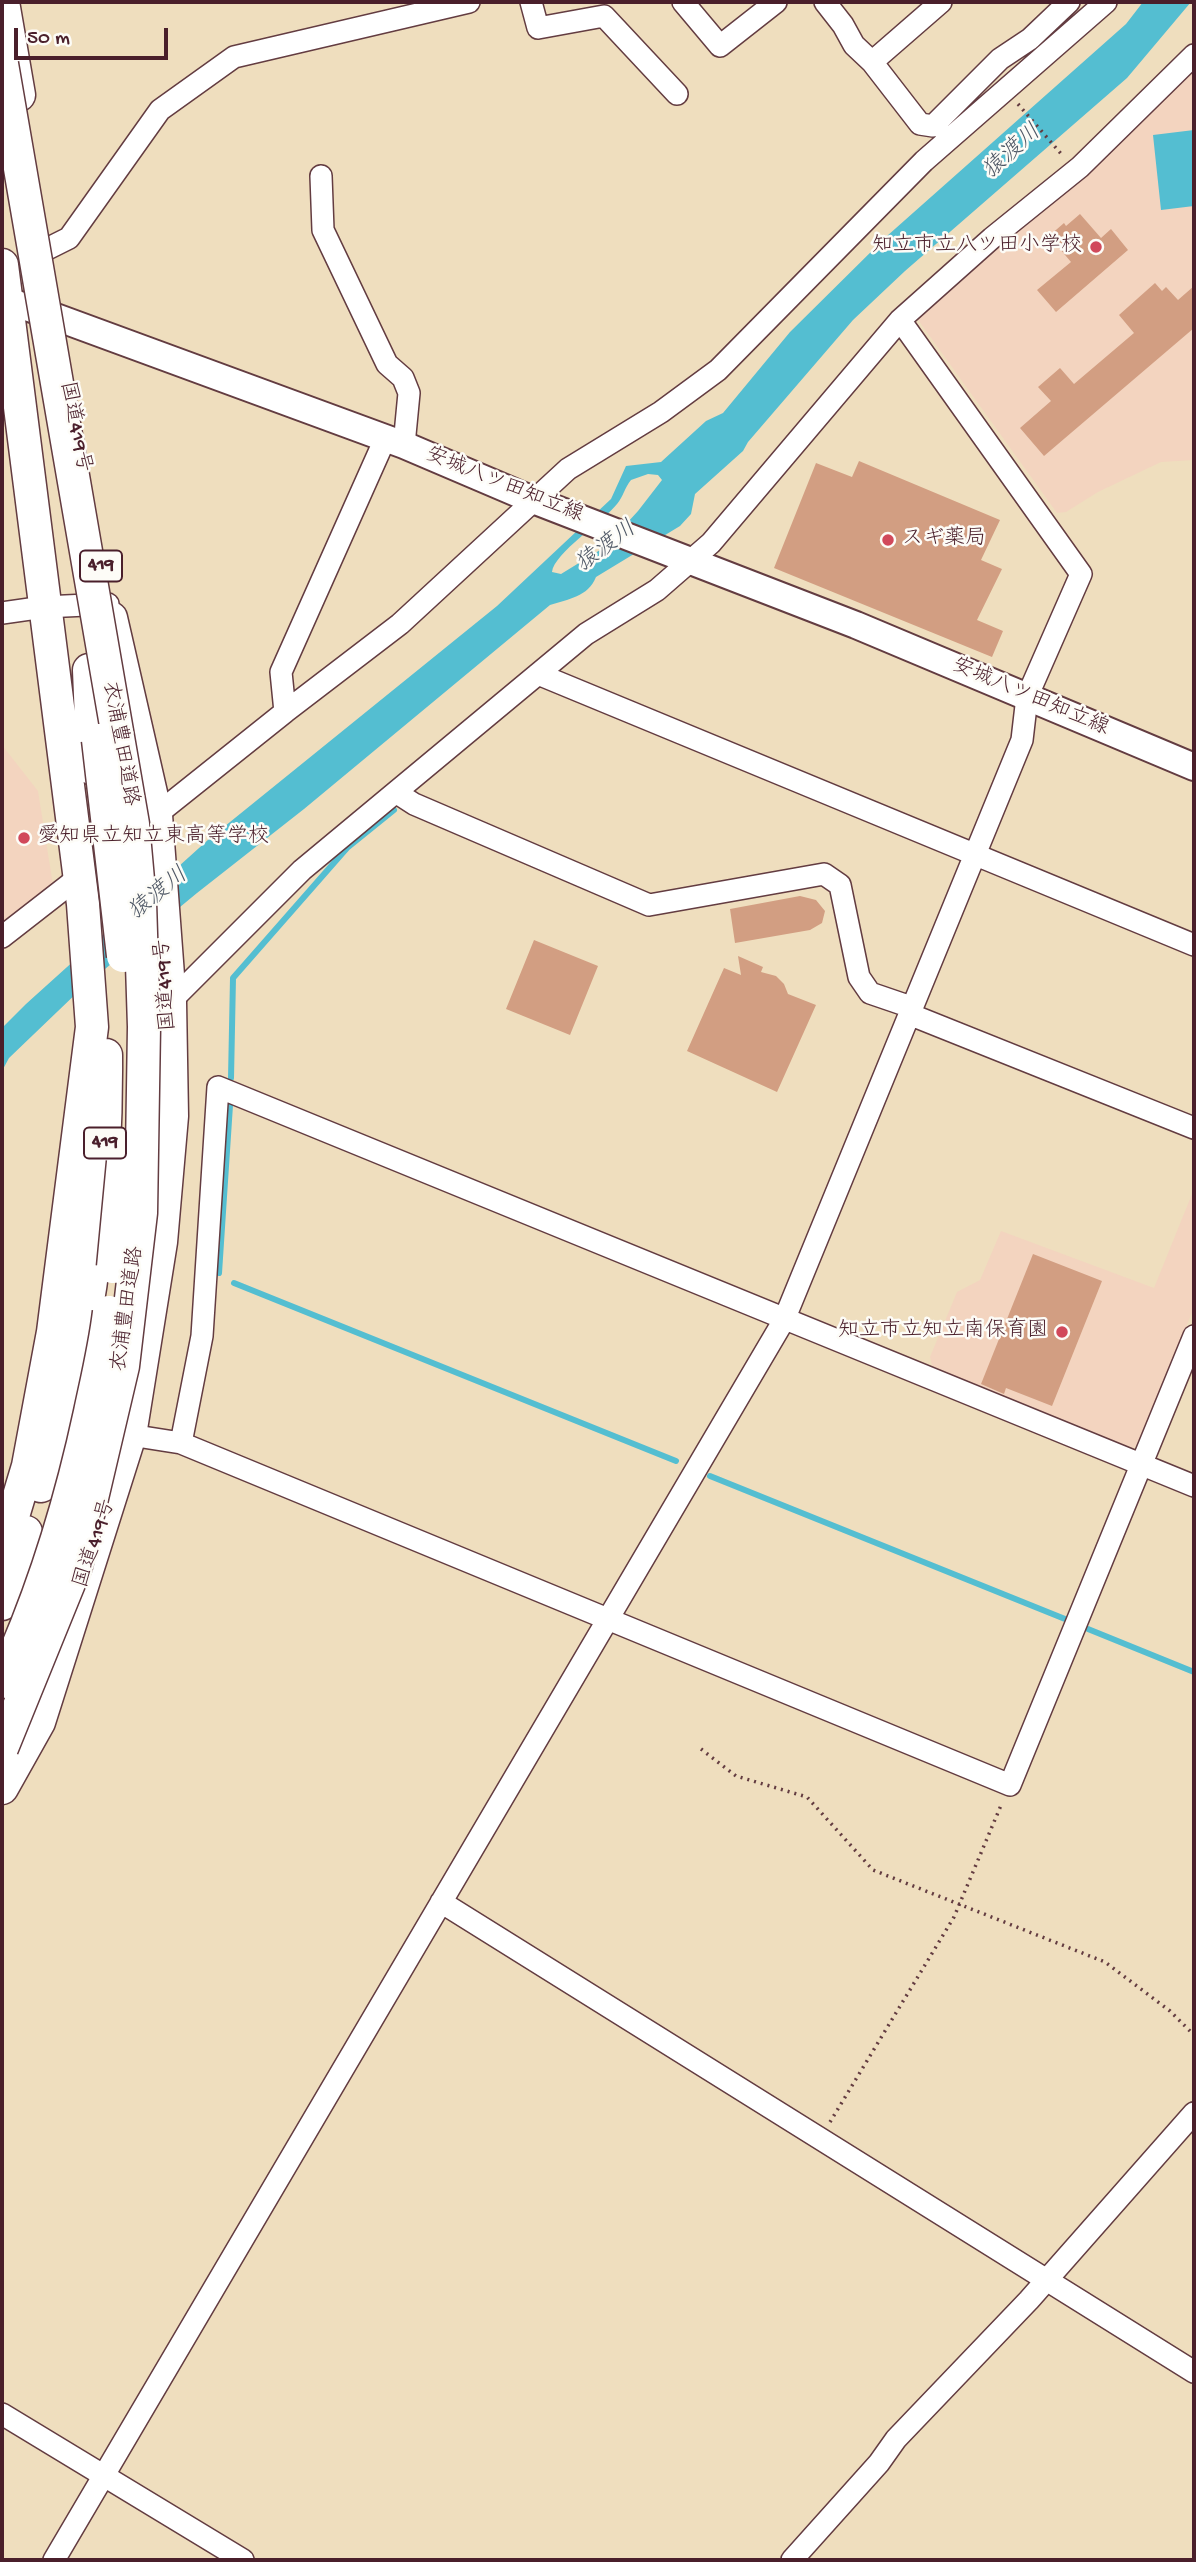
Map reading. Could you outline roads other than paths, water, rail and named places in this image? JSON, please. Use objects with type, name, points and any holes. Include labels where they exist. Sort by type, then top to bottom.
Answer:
[{"type":"highway","name":"国道419号","points":[[2,1788],[39,1721],[130,1435],[161,1242],[172,1116],[168,988],[156,815],[108,604],[53,316],[5,3]]},
{"type":"highway","name":"衣浦豊田道路","points":[[2,64],[133,824],[140,902],[144,1027],[141,1213],[123,1366],[76,1566],[2,1748]]},
{"type":"highway","name":"衣浦豊田道路","points":[[2,156],[89,670],[124,962],[127,1079],[122,1181],[106,1337],[83,1444],[58,1540],[2,1682]]},
{"type":"highway","name":"419","points":[[2,265],[81,890],[92,1027],[53,1332],[28,1466],[2,1553]]},
{"type":"highway","name":"衣浦豊田道路","points":[[2,1604],[65,1411],[85,1309],[97,1225],[106,1127],[106,995],[97,874],[89,670]]},
{"type":"main road","name":"安城八ツ田知立線","points":[[5,300],[394,442],[539,502],[692,560],[1194,767]]},
{"type":"street","points":[[45,250],[69,238],[160,110],[234,57],[469,2]]},
{"type":"street","points":[[531,2],[538,28],[604,16],[677,94]]},
{"type":"street","points":[[683,2],[720,46],[776,2]]},
{"type":"street","points":[[825,2],[854,45],[872,62],[920,124],[933,126],[1000,59],[1030,40],[1069,2]]},
{"type":"street","points":[[872,62],[941,2]]},
{"type":"street","points":[[156,815],[400,624],[539,502],[568,469],[661,412],[718,370],[925,160],[1106,2]]},
{"type":"street","points":[[168,988],[302,870],[586,634],[657,590],[711,543],[900,320],[992,238],[1080,167],[1194,55]]},
{"type":"street","points":[[285,712],[281,672],[394,442],[409,393],[403,378],[387,364],[323,230],[321,176]]},
{"type":"street","points":[[54,2560],[784,1320],[1022,740],[1027,697],[1081,573],[900,320]]},
{"type":"street","points":[[2,613],[44,607],[108,604]]},
{"type":"street","points":[[538,674],[1194,945]]},
{"type":"street","points":[[397,793],[414,804],[649,905],[824,874],[841,885],[859,976],[870,993],[1194,1128]]},
{"type":"street","points":[[2,937],[81,890]]},
{"type":"street","points":[[181,1443],[201,1336],[218,1087],[1194,1486]]},
{"type":"street","points":[[130,1435],[181,1443],[1010,1785],[1194,1336]]},
{"type":"street","points":[[441,1902],[1194,2372]]},
{"type":"street","points":[[792,2560],[879,2463],[896,2439],[1046,2280],[1194,2113]]},
{"type":"street","points":[[2,2414],[243,2560]]},
{"type":"water","name":"猿渡川","points":[[1143,2],[1191,2],[1127,78],[905,271],[853,320],[743,451],[695,494],[691,514],[680,526],[596,577],[583,593],[550,605],[82,988],[9,1058],[2,1071],[2,1028],[26,1004],[209,839],[497,606],[611,499],[626,466],[661,462],[706,421],[723,413],[790,332],[887,236],[1126,24]],"holes":[[[648,474],[658,475],[662,480],[605,547],[561,574],[552,572],[561,556],[611,511],[631,480]]]},
{"type":"water","points":[[1194,130],[1194,206],[1161,210],[1153,135]]},
{"type":"waterway","points":[[231,1078],[233,978],[347,848],[394,810]]},
{"type":"waterway","points":[[219,1273],[230,1105]]},
{"type":"waterway","points":[[234,1283],[676,1461]]},
{"type":"waterway","points":[[710,1476],[1065,1619]]},
{"type":"waterway","points":[[1088,1629],[1194,1672]]},
{"type":"place","name":"知立市立八ツ田小学校","points":[[1096,247]]},
{"type":"place","name":"スギ薬局","points":[[888,540]]},
{"type":"place","name":"愛知県立知立東高等学校","points":[[24,838]]},
{"type":"place","name":"知立市立知立南保育園","points":[[1062,1332]]}]
